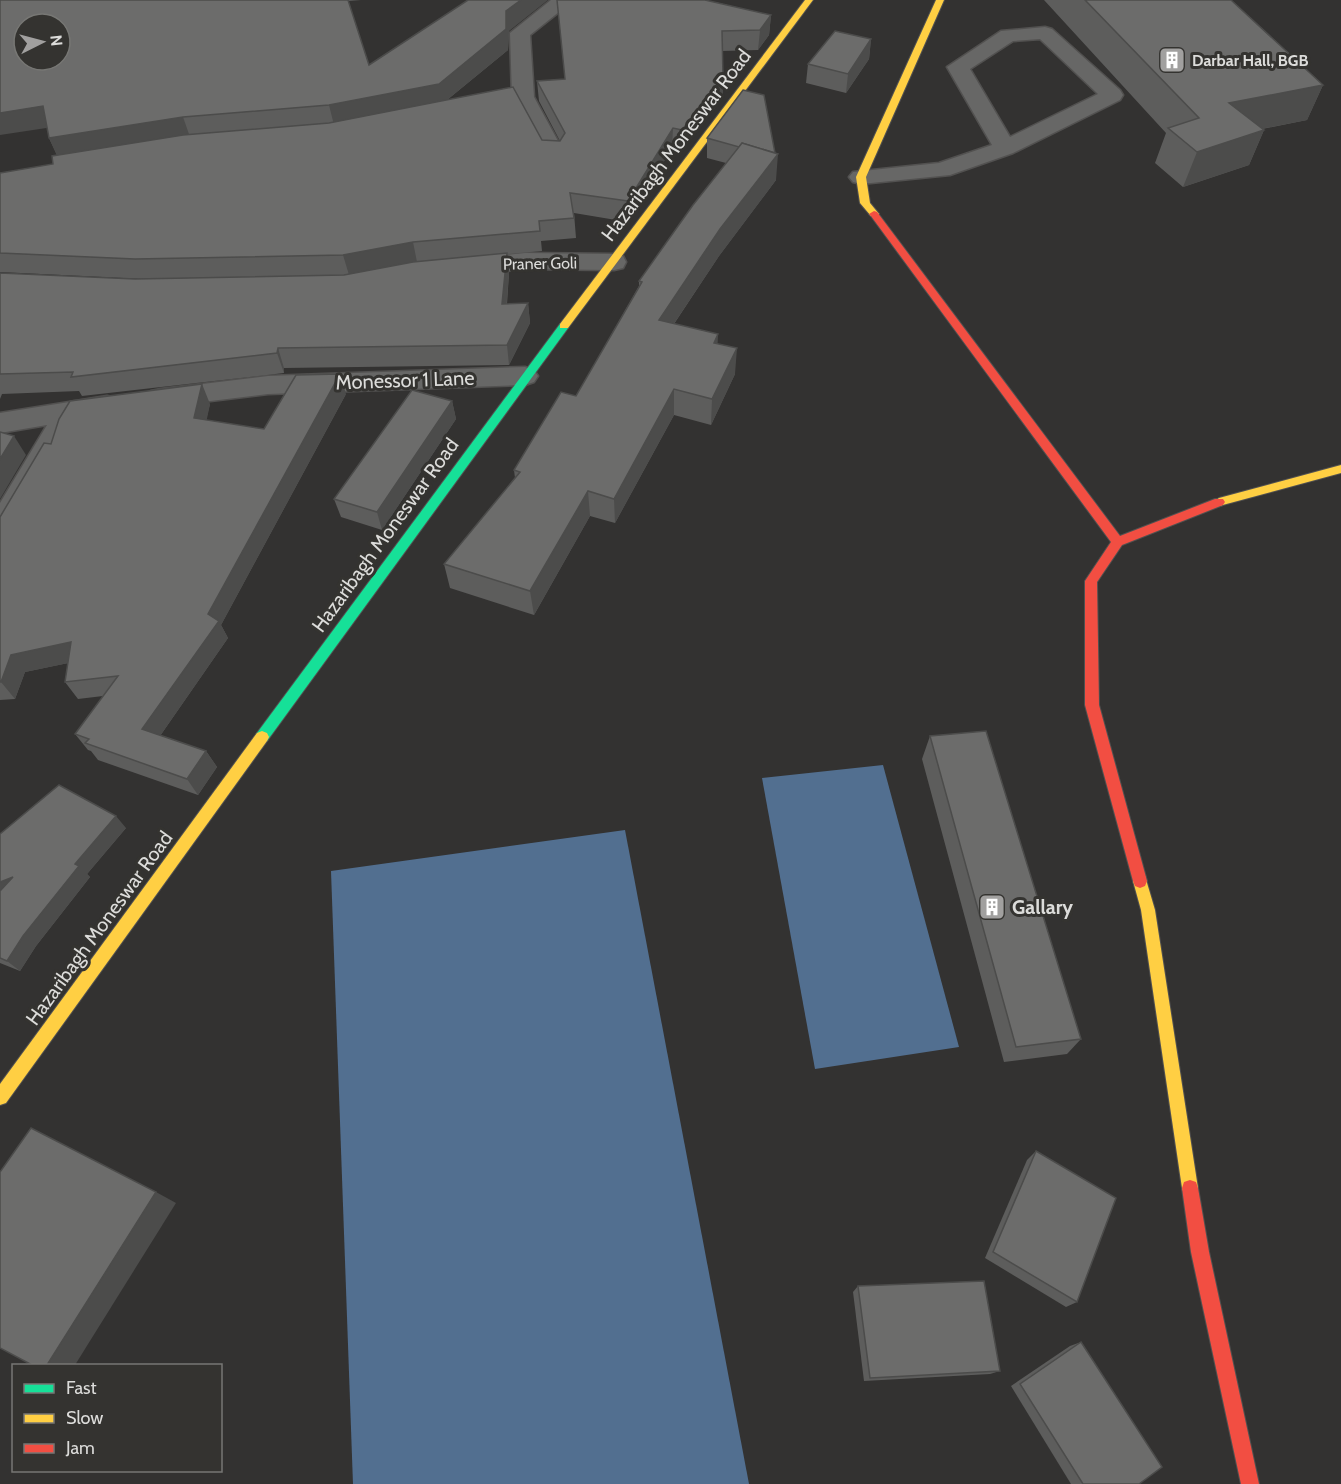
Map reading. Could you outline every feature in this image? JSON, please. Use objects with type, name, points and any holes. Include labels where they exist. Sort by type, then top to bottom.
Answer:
[{"type":"street","points":[[554,154],[523,97],[520,33],[564,0]]},
{"type":"street","name":"Hazaribagh Moneswar Road","points":[[0,1097],[525,376],[614,262],[809,0]]},
{"type":"street","points":[[940,0],[861,177],[865,203],[1118,542]]},
{"type":"street","points":[[861,177],[942,170],[1005,148],[1112,95],[1045,33],[1008,35],[958,67],[1005,148]]},
{"type":"street","points":[[501,101],[523,97]]},
{"type":"street","name":"Praner Goli","points":[[438,270],[525,261],[614,262]]},
{"type":"street","name":"Monessor 1 Lane","points":[[0,423],[70,410],[268,385],[525,376]]},
{"type":"street","points":[[0,528],[70,410]]},
{"type":"street","points":[[1250,1484],[1200,1252],[1148,910],[1092,705],[1091,581],[1118,542],[1219,502],[1341,469]]},
{"type":"water","points":[[883,765],[959,1047],[815,1069],[762,778]]},
{"type":"water","points":[[625,830],[749,1484],[353,1484],[331,871]]},
{"type":"building","points":[[0,0],[348,0],[369,65],[468,0],[521,0],[506,11],[506,29],[439,84],[329,105],[183,117],[49,138],[43,106],[0,113]]},
{"type":"building","points":[[557,0],[705,0],[771,15],[760,30],[722,31],[723,77],[682,130],[673,128],[628,201],[570,193],[574,218],[539,221],[540,231],[413,242],[343,255],[135,259],[0,253],[0,173],[53,164],[52,156],[183,135],[329,123],[513,87],[542,140],[560,141],[565,133],[537,81],[565,79]]},
{"type":"building","name":"Darbar Hall, BGB","points":[[1085,0],[1231,0],[1323,85],[1229,103],[1264,130],[1197,152],[1168,128],[1199,118]]},
{"type":"building","points":[[835,31],[871,39],[848,74],[808,64]]},
{"type":"building","points":[[743,90],[764,95],[775,153],[742,143],[739,147],[707,138]]},
{"type":"building","points":[[742,143],[778,154],[720,229],[659,320],[718,334],[714,343],[737,348],[712,399],[674,389],[614,499],[588,491],[530,591],[444,564],[520,472],[514,470],[561,392],[576,396],[642,282],[639,281],[693,205]]},
{"type":"building","points":[[507,253],[502,304],[528,303],[507,345],[278,348],[277,353],[71,377],[73,372],[0,374],[0,273],[135,279],[344,275],[413,262]]},
{"type":"building","points":[[340,374],[208,614],[219,621],[142,729],[206,751],[187,779],[85,743],[89,739],[75,734],[118,676],[65,682],[71,642],[11,655],[0,682],[0,517],[44,443],[51,444],[59,419],[70,401],[202,384],[194,418],[264,429],[296,375]]},
{"type":"building","points":[[412,390],[452,401],[377,512],[334,499]]},
{"type":"building","points":[[0,432],[14,436],[0,459]]},
{"type":"building","name":"Gallary","points":[[986,731],[1081,1039],[1016,1047],[930,736]]},
{"type":"building","points":[[59,785],[116,816],[75,864],[79,866],[23,936],[7,961],[0,958],[0,891],[13,877],[0,882],[0,834]]},
{"type":"building","points":[[31,1128],[156,1192],[48,1364],[30,1364],[0,1348],[0,1172]]},
{"type":"building","points":[[1036,1151],[1116,1198],[1077,1302],[993,1252]]},
{"type":"building","points":[[984,1281],[1000,1371],[870,1378],[858,1286]]},
{"type":"building","points":[[1081,1342],[1162,1467],[1139,1484],[1083,1484],[1020,1384]]},
{"type":"traffic: fast","points":[[262,737],[564,326]]},
{"type":"traffic: slow","points":[[564,326],[809,0]]},
{"type":"traffic: slow","points":[[874,214],[865,203],[861,177],[940,0]]},
{"type":"traffic: slow","points":[[1219,502],[1341,469]]},
{"type":"traffic: slow","points":[[0,1097],[262,737]]},
{"type":"traffic: slow","points":[[1140,881],[1148,910],[1190,1188]]},
{"type":"traffic: jam","points":[[874,214],[1118,542]]},
{"type":"traffic: jam","points":[[1140,881],[1092,705],[1091,581],[1118,542],[1219,502]]},
{"type":"traffic: jam","points":[[1190,1188],[1200,1252],[1250,1484]]},
{"type":"place","name":"Darbar Hall, BGB","points":[[1172,60]]},
{"type":"place","name":"Gallary","points":[[992,907]]}]
